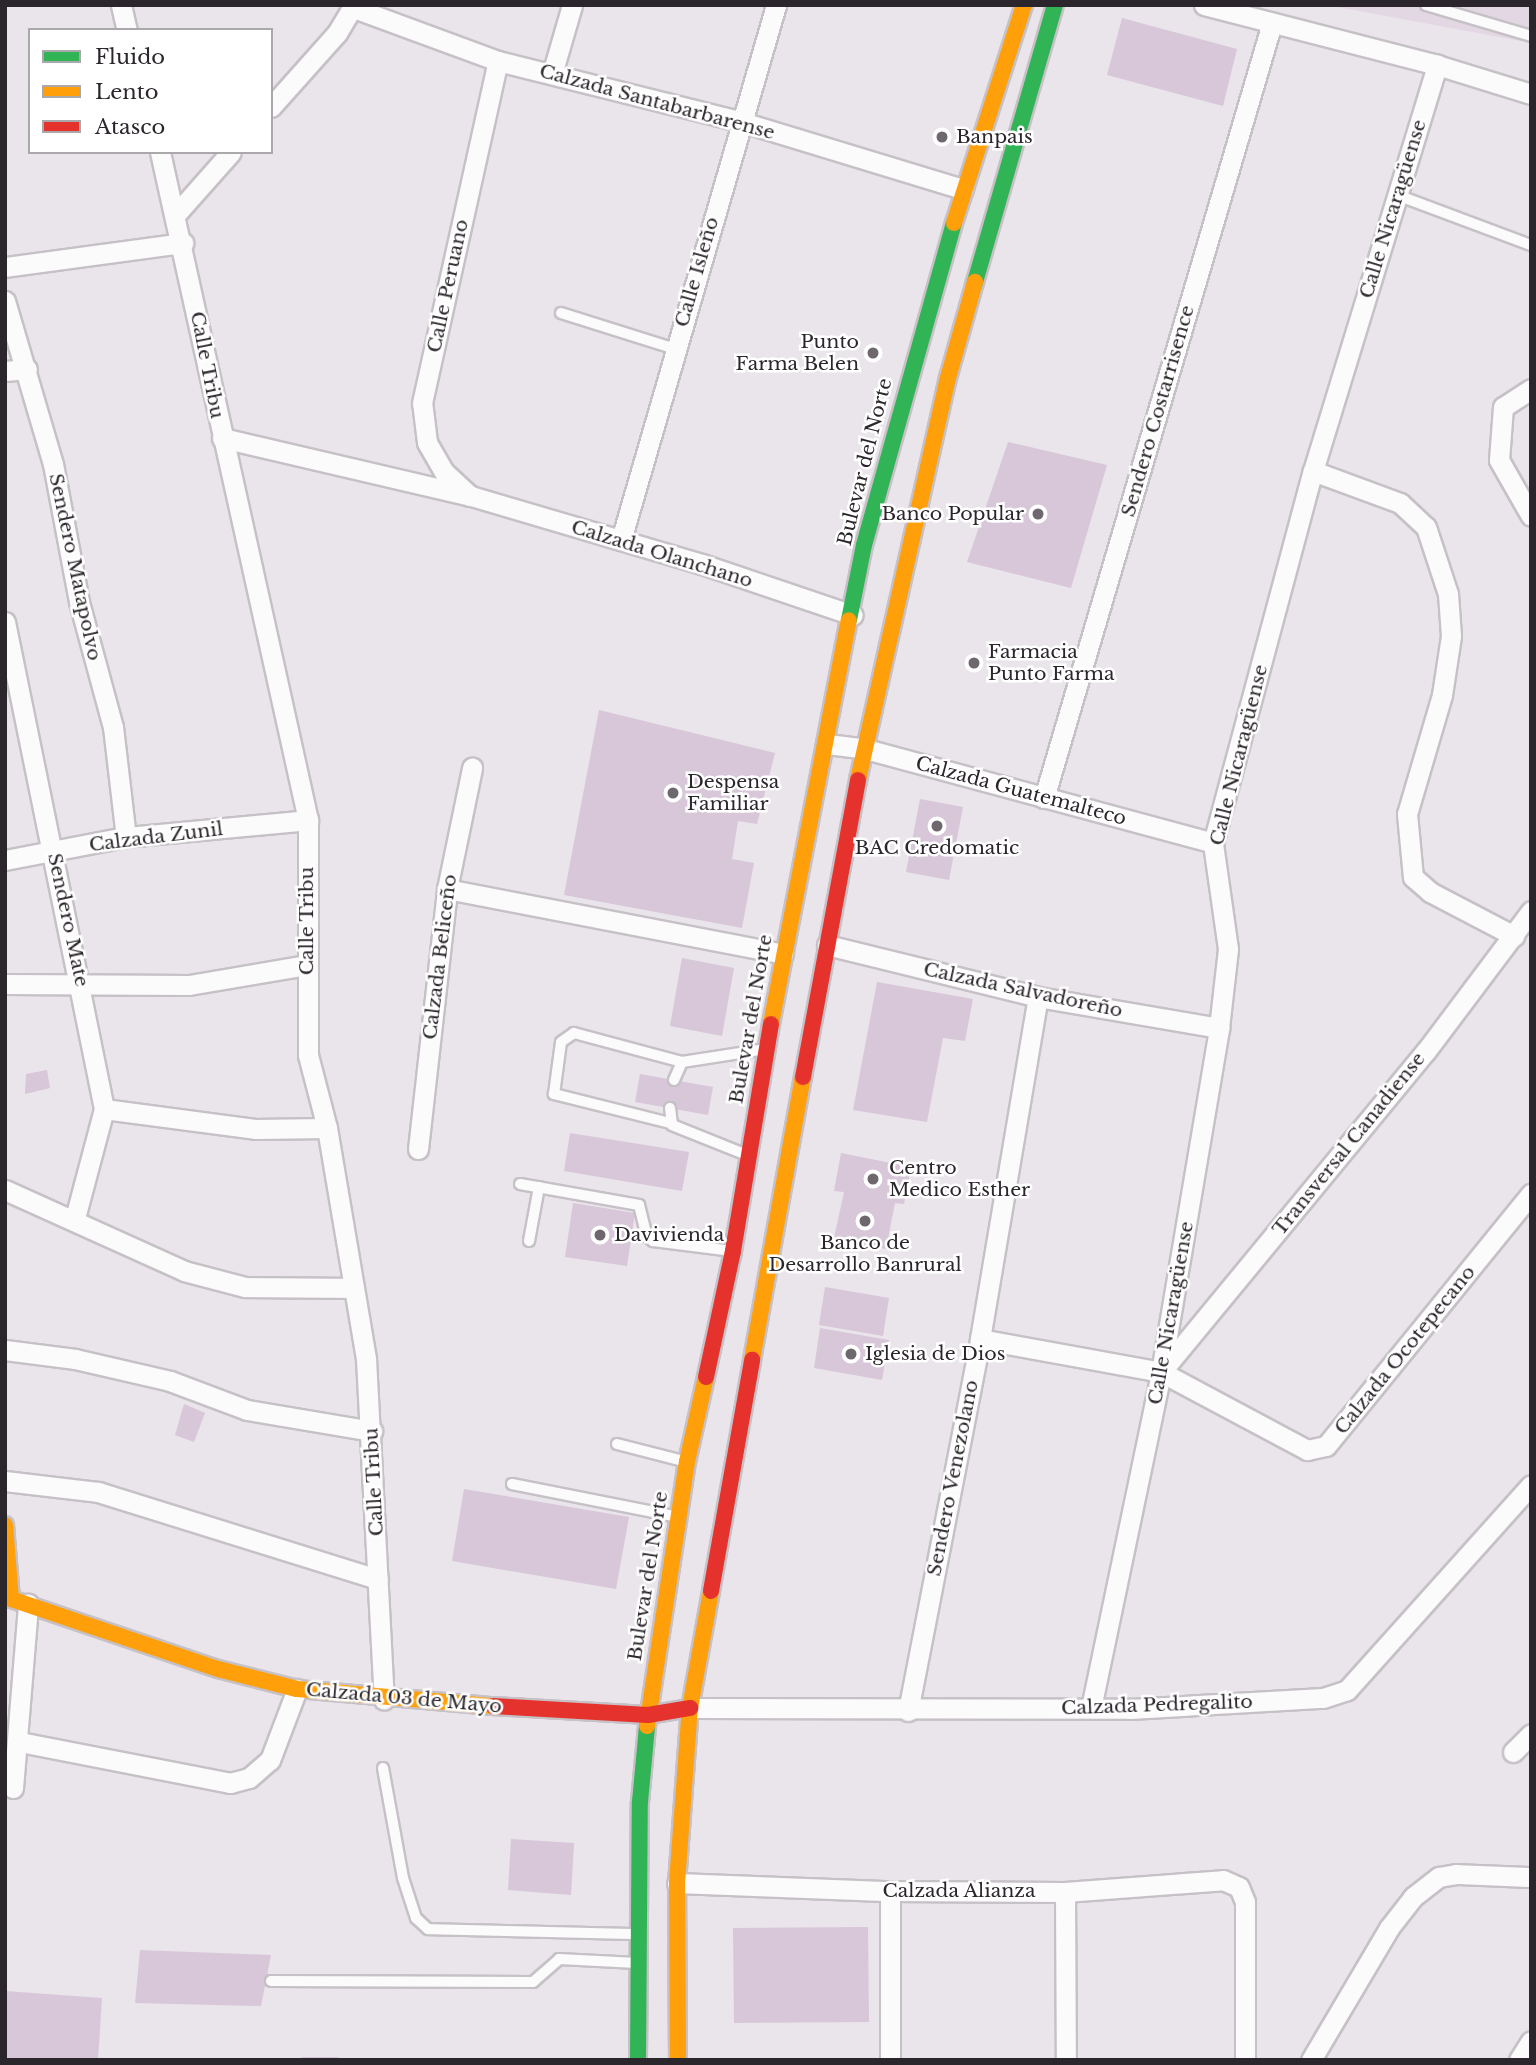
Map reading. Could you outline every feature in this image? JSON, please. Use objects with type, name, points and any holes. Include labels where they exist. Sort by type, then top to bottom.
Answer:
[{"type":"main road","name":"Bulevar del Norte","points":[[638,2060],[640,1802],[648,1715],[687,1462],[733,1251],[783,954],[853,615],[864,545],[963,189],[1024,5]]},
{"type":"main road","points":[[678,2060],[677,1883],[690,1708],[862,748],[948,378],[1055,5]]},
{"type":"main road","points":[[5,1525],[15,1601]]},
{"type":"main road","name":"Calzada 03 de Mayo","points":[[15,1601],[128,1640],[297,1689],[384,1700],[648,1715],[690,1708]]},
{"type":"street","points":[[121,5],[127,28]]},
{"type":"street","points":[[552,74],[572,5]]},
{"type":"street","name":"Calle Isleño","points":[[621,540],[739,121],[776,5]]},
{"type":"street","points":[[1204,5],[1437,65],[1531,94]]},
{"type":"street","points":[[273,105],[354,6]]},
{"type":"street","name":"Calzada Santabarbarense","points":[[354,6],[498,61],[739,121],[963,189]]},
{"type":"street","name":"Sendero Costarrisence","points":[[1044,798],[1272,23]]},
{"type":"street","name":"Calle Peruano","points":[[471,496],[444,472],[427,442],[422,403],[498,61]]},
{"type":"street","name":"Calle Nicaragüense","points":[[1091,1708],[1161,1372],[1219,1028],[1228,949],[1213,843],[1313,471],[1437,65]]},
{"type":"street","name":"Calle Tribu","points":[[161,154],[177,213],[222,438],[307,820],[309,1055],[327,1128],[353,1288],[372,1431],[384,1700]]},
{"type":"street","points":[[177,213],[229,154]]},
{"type":"street","points":[[5,267],[183,243]]},
{"type":"street","name":"Sendero Matapolvo","points":[[5,301],[53,464],[79,602],[113,727],[126,837]]},
{"type":"street","points":[[5,371],[27,369]]},
{"type":"street","points":[[1531,389],[1503,407],[1499,460],[1531,516]]},
{"type":"street","name":"Calzada Olanchano","points":[[222,438],[471,496],[621,540],[853,615]]},
{"type":"street","points":[[1313,471],[1400,503],[1426,527],[1448,594],[1451,636],[1442,695],[1407,814],[1413,877],[1430,892],[1514,936]]},
{"type":"street","name":"Sendero Mate","points":[[5,622],[82,985],[104,1109],[75,1218]]},
{"type":"street","name":"Calzada Guatemalteco","points":[[827,744],[862,748],[1213,843]]},
{"type":"street","name":"Calzada Beliceño","points":[[418,1149],[447,889],[472,768]]},
{"type":"street","name":"Calzada Zunil","points":[[5,860],[126,837],[307,820]]},
{"type":"street","points":[[447,889],[783,954]]},
{"type":"street","name":"Transversal Canadiense","points":[[1161,1372],[1426,1051],[1531,911]]},
{"type":"street","name":"Calzada Salvadoreño","points":[[827,945],[1038,997],[1219,1028]]},
{"type":"street","points":[[5,984],[189,985],[307,965]]},
{"type":"street","name":"Sendero Venezolano","points":[[908,1711],[980,1339],[1038,997]]},
{"type":"street","points":[[104,1109],[254,1129],[327,1128]]},
{"type":"street","points":[[5,1190],[75,1218],[184,1271],[232,1283],[353,1288]]},
{"type":"street","name":"Calzada Ocotepecano","points":[[980,1339],[1161,1372],[1307,1450],[1326,1446],[1531,1194]]},
{"type":"street","points":[[5,1350],[75,1359],[170,1381],[247,1410],[372,1431]]},
{"type":"street","points":[[5,1481],[98,1492],[378,1579]]},
{"type":"street","name":"Calzada Pedregalito","points":[[690,1708],[908,1711],[1091,1708],[1323,1699],[1347,1690],[1531,1485]]},
{"type":"street","points":[[13,1788],[20,1742],[15,1601]]},
{"type":"street","points":[[20,1742],[230,1783],[249,1778],[270,1760],[297,1689]]},
{"type":"street","points":[[1513,1752],[1531,1734]]},
{"type":"street","points":[[1311,2060],[1388,1928],[1413,1897],[1439,1877],[1456,1874],[1531,1877]]},
{"type":"street","name":"Calzada Alianza","points":[[677,1883],[890,1891],[1065,1892],[1223,1880],[1239,1887],[1245,1902],[1245,2060]]},
{"type":"street","points":[[890,1891],[890,2060]]},
{"type":"street","points":[[1065,1892],[1066,2060]]},
{"type":"street","points":[[1519,2060],[1531,2041]]},
{"type":"lane","points":[[1428,6],[1531,36]]},
{"type":"lane","points":[[1397,195],[1531,245]]},
{"type":"lane","points":[[561,313],[675,349]]},
{"type":"lane","points":[[749,1156],[670,1123],[554,1094],[561,1042],[575,1033],[682,1062],[766,1049]]},
{"type":"lane","points":[[674,1080],[682,1062]]},
{"type":"lane","points":[[670,1108],[670,1123]]},
{"type":"lane","points":[[520,1184],[639,1205],[647,1236],[653,1241],[733,1251]]},
{"type":"lane","points":[[529,1241],[539,1187]]},
{"type":"lane","points":[[617,1444],[687,1462]]},
{"type":"lane","points":[[512,1484],[679,1517]]},
{"type":"lane","points":[[383,1768],[403,1878],[416,1918],[428,1929],[638,1934]]},
{"type":"lane","points":[[271,1981],[533,1982],[558,1959],[638,1962]]},
{"type":"shaded area","points":[[1327,5],[1531,5],[1531,43]]},
{"type":"building","points":[[1122,18],[1237,49],[1223,106],[1107,75]]},
{"type":"building","name":"Banco Popular","points":[[1008,442],[1107,465],[1071,588],[967,562]]},
{"type":"building","points":[[599,710],[775,753],[757,824],[738,821],[732,859],[754,863],[742,928],[564,895]]},
{"type":"building","name":"BAC Credomatic","points":[[920,799],[963,807],[949,880],[906,872]]},
{"type":"building","points":[[682,958],[734,968],[722,1036],[670,1026]]},
{"type":"building","points":[[877,982],[973,999],[965,1041],[943,1038],[927,1122],[853,1110]]},
{"type":"building","points":[[47,1070],[50,1088],[25,1094],[26,1074]]},
{"type":"building","points":[[640,1074],[713,1087],[708,1115],[635,1102]]},
{"type":"building","points":[[570,1133],[689,1152],[682,1191],[564,1171]]},
{"type":"building","points":[[841,1153],[911,1167],[904,1204],[895,1203],[886,1249],[834,1238],[844,1192],[834,1191]]},
{"type":"building","name":"Davivienda","points":[[573,1203],[635,1213],[627,1266],[565,1257]]},
{"type":"building","points":[[825,1287],[889,1298],[883,1336],[819,1325]]},
{"type":"building","name":"Iglesia de Dios","points":[[820,1328],[889,1340],[882,1380],[814,1368]]},
{"type":"building","points":[[184,1404],[205,1413],[194,1442],[175,1435]]},
{"type":"building","points":[[464,1489],[629,1517],[616,1589],[452,1561]]},
{"type":"building","points":[[511,1839],[574,1843],[571,1895],[508,1890]]},
{"type":"building","points":[[868,1927],[869,2022],[734,2023],[733,1928]]},
{"type":"building","points":[[140,1950],[271,1955],[261,2006],[135,2003]]},
{"type":"building","points":[[5,1991],[102,1998],[98,2060],[5,2060]]},
{"type":"building","points":[[301,2057],[339,2057],[339,2060],[301,2060]]},
{"type":"traffic: fast","points":[[975,282],[1055,5]]},
{"type":"traffic: fast","points":[[849,620],[864,545],[954,223]]},
{"type":"traffic: fast","points":[[638,2060],[640,1802],[647,1726]]},
{"type":"traffic: slow","points":[[954,223],[1024,5]]},
{"type":"traffic: slow","points":[[858,780],[948,378],[975,282]]},
{"type":"traffic: slow","points":[[771,1024],[849,620]]},
{"type":"traffic: slow","points":[[752,1360],[803,1077]]},
{"type":"traffic: slow","points":[[647,1726],[687,1462],[706,1377]]},
{"type":"traffic: slow","points":[[5,1525],[11,1599],[218,1669],[297,1689],[493,1706]]},
{"type":"traffic: slow","points":[[678,2060],[677,1883],[690,1708],[711,1591]]},
{"type":"traffic: jam","points":[[803,1077],[858,780]]},
{"type":"traffic: jam","points":[[706,1377],[733,1251],[771,1024]]},
{"type":"traffic: jam","points":[[711,1591],[752,1360]]},
{"type":"traffic: jam","points":[[493,1706],[648,1715],[690,1708]]},
{"type":"place","name":"Banpais","points":[[942,137]]},
{"type":"place","name":"Punto Farma Belen","points":[[873,353]]},
{"type":"place","name":"Banco Popular","points":[[1038,514]]},
{"type":"place","name":"Farmacia Punto Farma","points":[[974,663]]},
{"type":"place","name":"Despensa Familiar","points":[[673,793]]},
{"type":"place","name":"BAC Credomatic","points":[[937,826]]},
{"type":"place","name":"Centro Medico Esther","points":[[873,1179]]},
{"type":"place","name":"Banco de Desarrollo Banrural","points":[[865,1221]]},
{"type":"place","name":"Davivienda","points":[[600,1235]]},
{"type":"place","name":"Iglesia de Dios","points":[[851,1354]]}]
